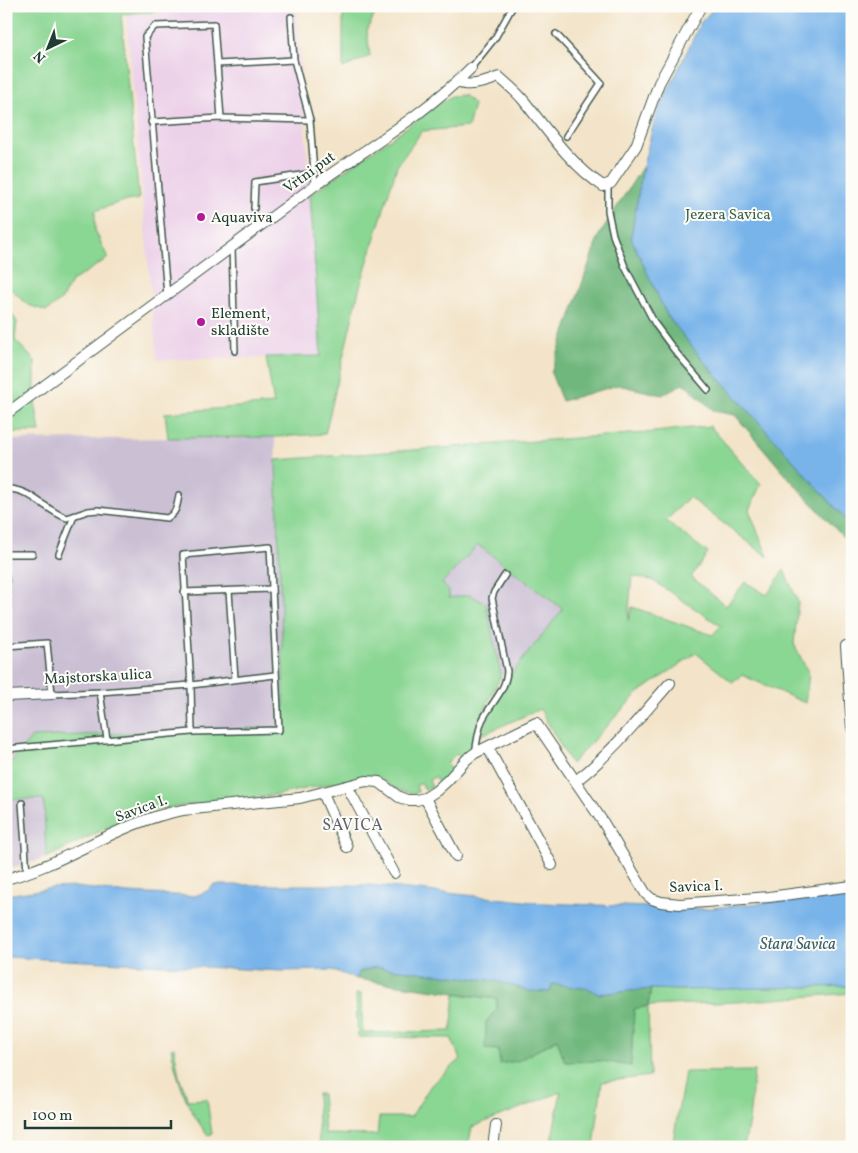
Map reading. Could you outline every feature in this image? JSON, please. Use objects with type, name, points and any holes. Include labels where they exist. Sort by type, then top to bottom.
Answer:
[{"type":"street","points":[[457,82],[464,85],[477,84],[499,77],[523,100],[548,132],[595,181],[603,186],[608,185],[636,146],[659,83],[701,6]]},
{"type":"street","name":"Vrtni put","points":[[6,414],[421,110],[457,82],[471,68]]},
{"type":"street","points":[[846,646],[852,728]]},
{"type":"street","points":[[576,780],[590,770],[626,733],[670,682]]},
{"type":"street","name":"Majstorska ulica","points":[[6,696],[52,694]]},
{"type":"street","name":"Savica I.","points":[[6,879],[27,874],[131,826],[164,813],[300,798],[366,781],[375,781],[406,800],[425,798],[442,786],[475,753],[536,723],[576,780],[646,894],[652,899],[680,904],[769,897],[852,886]]},
{"type":"street","points":[[488,748],[552,865]]},
{"type":"street","points":[[348,786],[394,873]]},
{"type":"street","points":[[323,793],[347,846]]},
{"type":"street","points":[[425,798],[456,856]]},
{"type":"street","points":[[492,1147],[496,1125]]},
{"type":"lane","name":"Vrtni put","points":[[471,68],[495,38],[513,6]]},
{"type":"lane","points":[[291,18],[294,60],[310,120],[315,186]]},
{"type":"lane","points":[[167,296],[145,37],[154,26],[214,24],[221,118]]},
{"type":"lane","points":[[556,34],[601,84],[566,136]]},
{"type":"lane","points":[[217,64],[294,60]]},
{"type":"lane","points":[[152,122],[221,118],[310,120]]},
{"type":"lane","points":[[254,208],[254,182],[314,173]]},
{"type":"lane","points":[[608,185],[608,211],[613,235],[625,267],[655,324],[708,390]]},
{"type":"lane","points":[[232,248],[235,351]]},
{"type":"lane","points":[[6,490],[18,490],[27,493],[62,516],[74,516],[98,510],[167,518],[176,509],[178,495]]},
{"type":"lane","points":[[59,554],[74,516]]},
{"type":"lane","points":[[6,750],[192,732],[279,730],[270,546],[183,555],[192,732]]},
{"type":"lane","points":[[6,554],[32,554]]},
{"type":"lane","points":[[475,753],[482,721],[502,690],[507,678],[492,598],[506,575]]},
{"type":"lane","points":[[6,576],[8,607],[6,607]]},
{"type":"lane","points":[[184,592],[272,589]]},
{"type":"lane","points":[[229,591],[235,679]]},
{"type":"lane","points":[[6,646],[47,643],[52,694]]},
{"type":"lane","name":"Majstorska ulica","points":[[52,694],[191,685],[275,674]]},
{"type":"lane","points":[[100,692],[107,739]]},
{"type":"lane","points":[[22,803],[27,874]]},
{"type":"shaded area","points":[[296,6],[322,356],[157,360],[126,15]]},
{"type":"shaded area","points":[[275,437],[285,727],[32,737],[6,768],[6,440]]},
{"type":"shaded area","points":[[478,545],[566,612],[524,670],[469,681],[431,594]]},
{"type":"shaded area","points":[[6,799],[44,799],[46,858],[6,870]]},
{"type":"green space","points":[[6,6],[234,6],[121,14],[139,199],[120,202],[95,211],[95,230],[108,258],[71,282],[62,299],[47,311],[28,305],[12,290],[6,290]]},
{"type":"green space","points":[[343,6],[379,6],[367,30],[370,56],[343,68]]},
{"type":"green space","points":[[464,95],[474,105],[468,127],[422,131],[397,166],[359,290],[325,434],[275,437],[168,438],[165,413],[274,404],[266,357],[321,356],[310,195],[451,96]]},
{"type":"green space","points":[[643,166],[631,238],[667,315],[702,359],[852,526],[852,591],[845,539],[784,473],[735,415],[714,411],[684,383],[662,395],[618,385],[562,401],[551,373],[599,235]]},
{"type":"green space","points":[[6,304],[17,322],[15,340],[35,361],[35,401],[40,432],[6,432]]},
{"type":"green space","points":[[710,426],[761,484],[749,510],[768,557],[689,497],[666,521],[708,553],[691,577],[726,606],[745,582],[767,595],[784,570],[798,602],[794,644],[809,674],[805,703],[742,675],[732,682],[696,653],[637,694],[571,764],[540,709],[479,736],[512,673],[563,609],[478,545],[442,583],[449,592],[449,598],[470,595],[486,604],[501,675],[476,729],[475,742],[470,750],[461,758],[456,754],[447,763],[451,770],[438,783],[435,777],[429,780],[432,787],[425,790],[422,784],[416,785],[418,792],[405,792],[370,776],[270,796],[139,812],[46,858],[44,799],[6,799],[6,768],[32,737],[285,727],[276,460],[645,433]],"holes":[[[632,576],[652,580],[721,626],[712,635],[632,607],[628,621]]]},
{"type":"green space","points":[[375,967],[497,981],[529,991],[550,992],[552,984],[590,989],[598,994],[651,989],[648,1006],[634,1009],[631,1066],[601,1061],[565,1062],[557,1039],[518,1061],[500,1064],[498,1050],[485,1049],[486,1022],[497,1009],[497,999],[357,979],[359,973]]},
{"type":"green space","points":[[852,986],[852,993],[736,1002],[648,1006],[651,989]]},
{"type":"green space","points":[[356,994],[361,994],[363,1033],[451,1031],[455,994],[497,999],[497,1009],[486,1049],[537,1051],[557,1039],[565,1062],[601,1060],[631,1066],[634,1009],[648,1006],[650,1076],[602,1082],[594,1147],[550,1147],[561,1092],[472,1127],[468,1147],[319,1147],[317,1094],[322,1094],[325,1134],[377,1135],[379,1117],[411,1117],[431,1085],[461,1059],[451,1038],[358,1037]]},
{"type":"green space","points":[[174,1047],[179,1076],[188,1100],[207,1099],[212,1134],[208,1135],[188,1105],[177,1072],[171,1048]]},
{"type":"green space","points":[[754,1071],[749,1121],[744,1147],[672,1147],[685,1072]]},
{"type":"water","name":"Jezera Savica","points":[[716,6],[852,6],[852,526],[702,359],[667,315],[631,238],[643,166],[655,118],[701,22]]},
{"type":"water","name":"Stara Savica","points":[[214,885],[370,885],[543,903],[701,909],[852,894],[852,986],[651,989],[598,994],[590,989],[552,984],[550,992],[529,991],[497,981],[375,967],[359,972],[357,979],[332,970],[281,971],[6,957],[6,895],[53,888],[76,887],[128,893],[195,896],[207,891]]},
{"type":"place","name":"Aquaviva","points":[[201,217]]},
{"type":"place","name":"Element, skladište","points":[[201,322]]},
{"type":"district","name":"SAVICA","points":[[353,824]]}]
